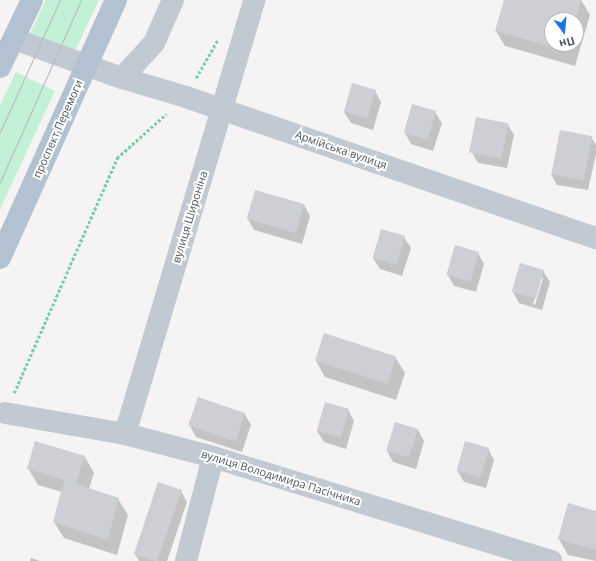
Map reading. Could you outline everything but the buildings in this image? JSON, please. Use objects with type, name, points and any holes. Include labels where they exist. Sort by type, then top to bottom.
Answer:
[{"type":"main road","points":[[0,67],[32,0]]},
{"type":"main road","name":"проспект Перемоги","points":[[0,258],[116,0]]},
{"type":"street","points":[[122,78],[154,43],[173,0]]},
{"type":"street","name":"вулиця Широніна","points":[[125,434],[254,0]]},
{"type":"street","name":"Армійська вулиця","points":[[14,39],[86,66],[222,109],[596,238]]},
{"type":"street","name":"вулиця Володимира Пасічника","points":[[5,413],[125,434],[213,457],[551,561]]},
{"type":"street","points":[[186,561],[213,457]]},
{"type":"path","points":[[5,413],[117,158],[186,97],[219,38]]},
{"type":"green space","points":[[46,0],[99,0],[74,53],[30,34]]},
{"type":"green space","points":[[16,72],[55,91],[0,209],[0,105]]},
{"type":"tram line","points":[[0,132],[60,0]]},
{"type":"tram line","points":[[0,182],[81,0]]}]
